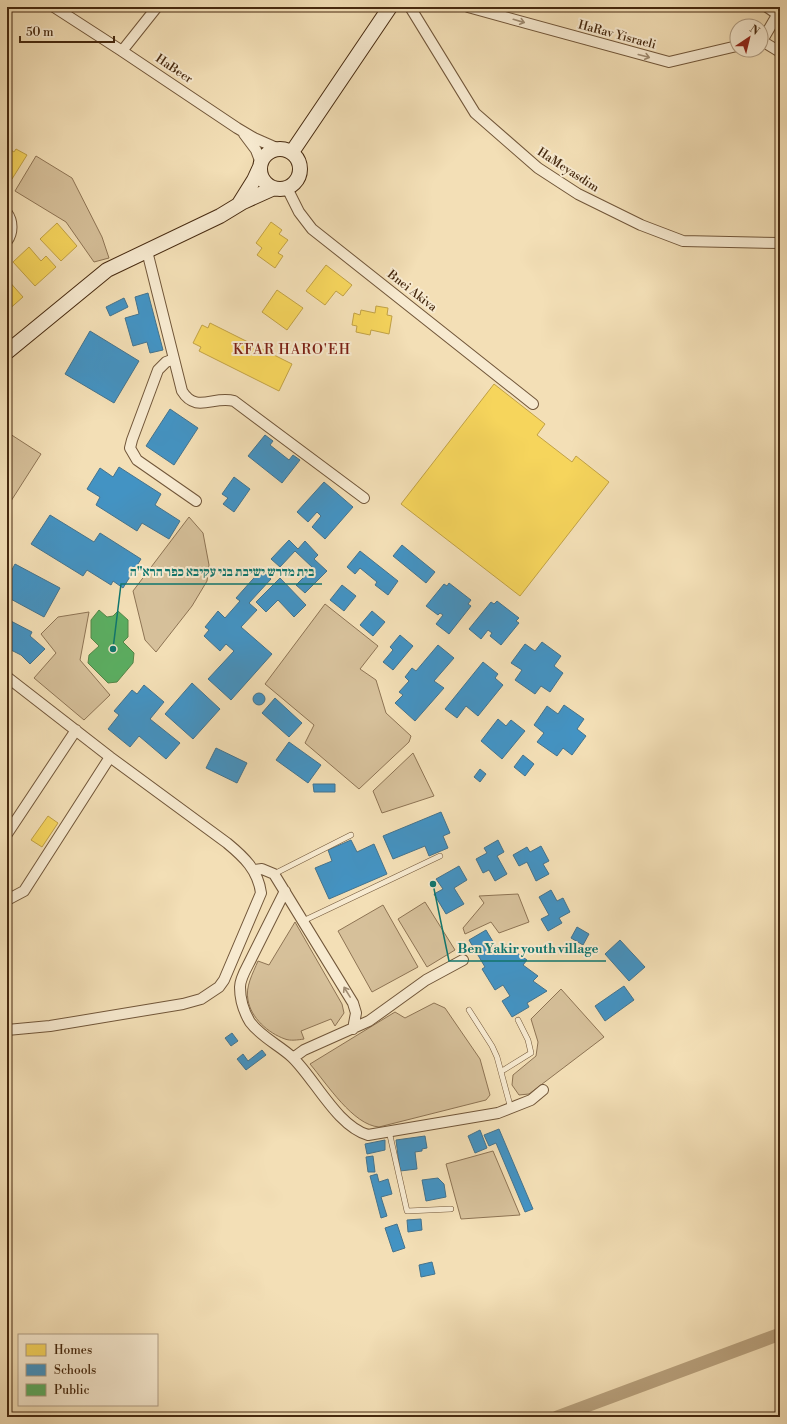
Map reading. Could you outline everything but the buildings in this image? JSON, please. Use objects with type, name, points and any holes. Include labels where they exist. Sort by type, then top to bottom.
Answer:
[{"type":"street","name":"HaBeer","points":[[54,7],[237,128],[254,138],[285,150]]},
{"type":"street","points":[[122,51],[157,7]]},
{"type":"street","points":[[285,150],[390,7]]},
{"type":"street","name":"HaMeyasdim","points":[[410,7],[474,114],[538,168],[578,194],[641,225],[683,242],[780,243]]},
{"type":"street","name":"HaRav Yisraeli","points":[[468,7],[668,62],[729,48]]},
{"type":"street","points":[[767,7],[778,12],[769,28]]},
{"type":"street","points":[[769,45],[780,52]]},
{"type":"street","name":"HaBeer","points":[[237,128],[248,139],[261,165]]},
{"type":"street","points":[[7,358],[12,349],[91,282],[121,263],[220,216],[237,205],[295,183],[300,172],[298,159],[285,150],[267,153],[248,192],[237,205]]},
{"type":"street","points":[[261,165],[261,175],[265,182],[280,188]]},
{"type":"street","name":"Bnei Akiva","points":[[280,188],[312,229],[533,404]]},
{"type":"street","points":[[7,213],[10,217],[12,229],[7,241]]},
{"type":"street","points":[[147,251],[182,391],[187,399],[199,403],[227,399],[234,401],[364,498]]},
{"type":"street","points":[[174,359],[166,362],[158,370],[130,448],[137,460],[196,501]]},
{"type":"street","points":[[7,677],[110,757],[227,843],[244,858],[254,870],[260,881],[262,893],[224,980],[211,994],[202,999],[183,1004],[50,1026],[7,1030]]},
{"type":"street","points":[[7,834],[76,730]]},
{"type":"street","points":[[7,900],[24,891],[110,757]]},
{"type":"street","points":[[254,870],[262,869],[274,874],[353,1003],[356,1013],[353,1029]]},
{"type":"street","points":[[284,891],[245,971],[240,985],[240,996],[244,1011],[251,1023],[261,1034],[293,1058],[337,1112],[360,1133],[368,1135],[498,1113],[531,1100],[543,1090]]},
{"type":"street","points":[[293,1058],[304,1050],[369,1021],[426,980],[463,960]]},
{"type":"lane","points":[[274,874],[352,835]]},
{"type":"lane","points":[[303,921],[440,856]]},
{"type":"lane","points":[[469,1010],[492,1046],[502,1071],[511,1109]]},
{"type":"lane","points":[[502,1071],[531,1053],[528,1040],[518,1020]]},
{"type":"lane","points":[[390,1131],[406,1211],[451,1209]]},
{"type":"shaded area","points":[[36,156],[72,178],[102,237],[109,258],[94,262],[66,222],[15,191]]},
{"type":"shaded area","points":[[7,432],[41,454],[11,501],[7,498]]},
{"type":"shaded area","points":[[189,517],[203,533],[209,565],[207,581],[192,606],[156,652],[145,640],[133,591]]},
{"type":"shaded area","points":[[325,604],[378,646],[360,669],[376,680],[386,713],[411,736],[409,742],[359,789],[305,743],[314,725],[265,684]]},
{"type":"shaded area","points":[[89,612],[80,660],[110,695],[84,720],[34,678],[56,653],[41,634],[58,617]]},
{"type":"shaded area","points":[[413,753],[434,796],[382,813],[373,791]]},
{"type":"shaded area","points":[[518,894],[529,922],[499,933],[491,922],[465,934],[463,928],[484,903],[479,896]]},
{"type":"shaded area","points":[[425,902],[455,950],[427,967],[398,919]]},
{"type":"shaded area","points":[[383,905],[418,967],[372,992],[338,931]]},
{"type":"shaded area","points":[[295,922],[342,1004],[344,1013],[335,1026],[331,1019],[301,1031],[304,1039],[287,1040],[272,1033],[261,1024],[250,1007],[247,995],[250,980],[258,961],[269,965]]},
{"type":"shaded area","points":[[561,989],[604,1037],[529,1094],[519,1095],[512,1085],[513,1075],[536,1056],[538,1042],[531,1019]]},
{"type":"shaded area","points":[[434,1003],[445,1008],[480,1059],[490,1095],[486,1100],[379,1127],[369,1125],[350,1111],[341,1102],[310,1064],[395,1012],[405,1018]]},
{"type":"shaded area","points":[[493,1151],[520,1215],[461,1219],[446,1164]]},
{"type":"waterway","points":[[557,1417],[780,1334]]},
{"type":"place","name":"בית מדרש ישיבת בני עקיבא כפר הרא\"ה","points":[[113,649]]},
{"type":"place","name":"Ben Yakir youth village","points":[[433,884]]},
{"type":"district","name":"KFAR HARO'EH","points":[[292,350]]}]
